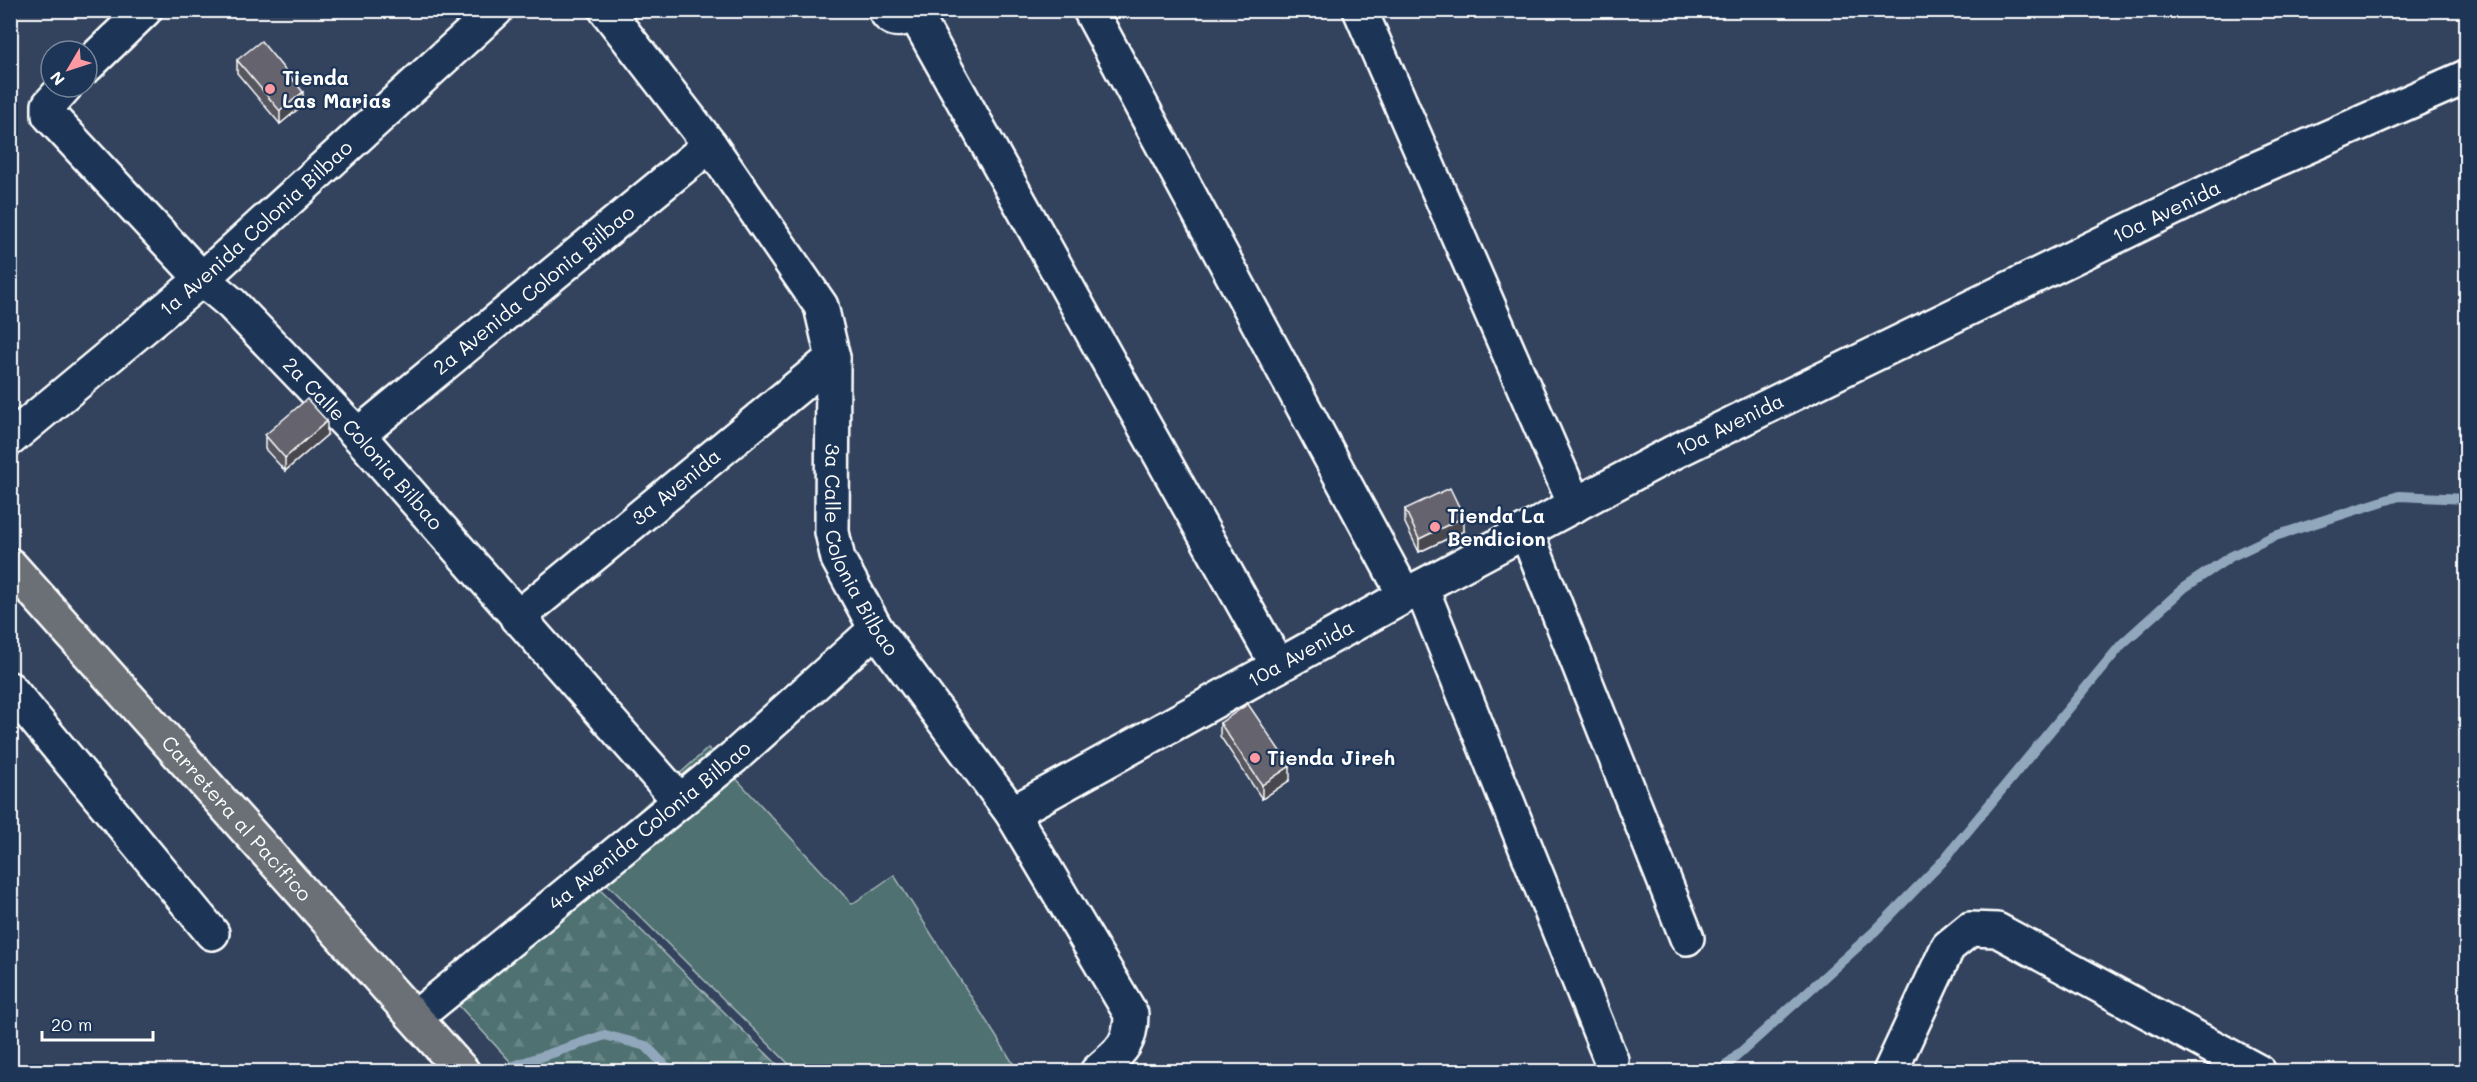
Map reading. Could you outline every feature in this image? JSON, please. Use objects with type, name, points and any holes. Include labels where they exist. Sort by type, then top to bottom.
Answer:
[{"type":"highway","name":"Carretera al Pacífico","points":[[10,565],[463,1071]]},
{"type":"street","points":[[99,54],[145,10]]},
{"type":"street","name":"1a Avenida Colonia Bilbao","points":[[10,439],[202,279],[496,10]]},
{"type":"street","name":"3a Calle Colonia Bilbao","points":[[606,10],[710,145],[821,306],[833,358],[832,532],[838,559],[876,629],[1012,813],[1131,1014],[1131,1032],[1125,1047],[1097,1071]]},
{"type":"street","points":[[1090,10],[1413,592],[1611,1060]]},
{"type":"street","points":[[1360,10],[1575,505]]},
{"type":"street","points":[[907,13],[1278,666]]},
{"type":"street","name":"10a Avenida","points":[[1012,813],[1413,592],[1674,452],[2242,175],[2466,77]]},
{"type":"street","name":"2a Calle Colonia Bilbao","points":[[54,99],[49,105],[49,115],[202,279],[232,304],[358,435],[680,801]]},
{"type":"street","name":"2a Avenida Colonia Bilbao","points":[[358,435],[710,145]]},
{"type":"street","name":"3a Avenida","points":[[517,618],[833,358]]},
{"type":"street","points":[[1526,531],[1688,938]]},
{"type":"street","name":"4a Avenida Colonia Bilbao","points":[[416,1017],[734,757],[876,629]]},
{"type":"street","points":[[10,690],[212,933]]},
{"type":"street","points":[[1890,1071],[1948,947],[1970,929],[1997,930],[2259,1071]]},
{"type":"green space","points":[[708,748],[852,904],[894,875],[1018,1071],[796,1071],[584,861]]},
{"type":"green space","points":[[577,867],[784,1071],[519,1071],[440,985]]},
{"type":"building","name":"Tienda Las Marias","points":[[261,41],[303,92],[280,111],[237,60]]},
{"type":"building","points":[[307,399],[327,421],[285,458],[265,435]]},
{"type":"building","points":[[1450,488],[1464,517],[1419,539],[1405,509]]},
{"type":"building","name":"Tienda Jireh","points":[[1248,704],[1290,766],[1262,785],[1220,723]]},
{"type":"waterway","points":[[1719,1072],[1875,931],[1942,862],[2122,644],[2185,587],[2230,557],[2272,537],[2399,496],[2466,499]]},
{"type":"waterway","points":[[511,1067],[605,1035],[646,1046],[671,1072]]},
{"type":"place","name":"Tienda Las Marias","points":[[270,89]]},
{"type":"place","name":"Tienda La Bendicion","points":[[1435,527]]},
{"type":"place","name":"Tienda Jireh","points":[[1255,758]]}]
